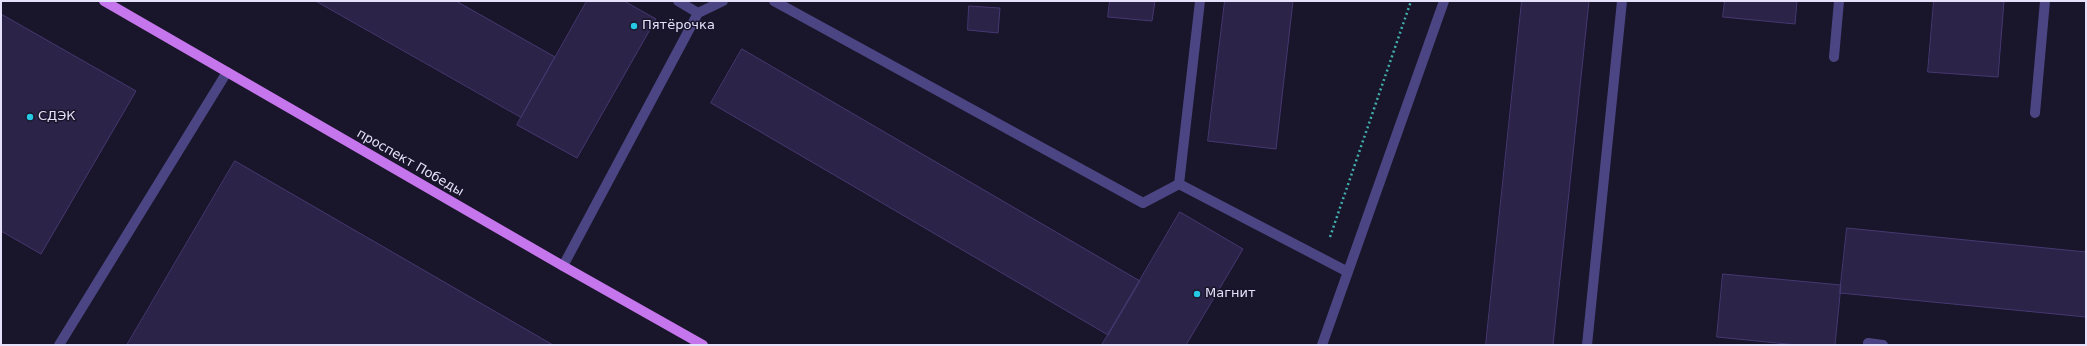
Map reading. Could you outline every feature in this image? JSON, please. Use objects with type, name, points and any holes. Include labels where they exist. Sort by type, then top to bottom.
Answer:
[{"type":"main road","name":"проспект Победы","points":[[104,1],[563,266],[703,345]]},
{"type":"street","points":[[678,1],[698,13]]},
{"type":"street","points":[[563,266],[698,13],[723,1]]},
{"type":"street","points":[[774,1],[1143,203],[1179,184]]},
{"type":"street","points":[[1179,184],[1200,1]]},
{"type":"street","points":[[1322,345],[1444,1]]},
{"type":"street","points":[[1587,345],[1622,1]]},
{"type":"street","points":[[1834,57],[1839,1]]},
{"type":"street","points":[[2035,113],[2046,1]]},
{"type":"street","points":[[59,345],[227,72]]},
{"type":"street","points":[[1179,184],[1348,272]]},
{"type":"street","points":[[1868,343],[1883,345]]},
{"type":"path","points":[[1323,259],[1411,1]]},
{"type":"building","points":[[316,1],[456,1],[555,57],[521,117]]},
{"type":"building","points":[[587,1],[624,1],[656,19],[577,158],[517,125]]},
{"type":"building","points":[[1110,1],[1155,1],[1152,21],[1108,17]]},
{"type":"building","points":[[1225,1],[1293,1],[1276,149],[1208,141]]},
{"type":"building","points":[[1522,1],[1589,1],[1553,345],[1486,345]]},
{"type":"building","points":[[1725,1],[1797,1],[1795,24],[1723,17]]},
{"type":"building","points":[[1934,1],[2004,1],[1998,77],[1928,72]]},
{"type":"building","points":[[969,6],[1000,8],[998,33],[968,30]]},
{"type":"building","points":[[1,14],[136,91],[41,254],[1,231]]},
{"type":"building","points":[[742,49],[1140,281],[1108,335],[711,103]]},
{"type":"building","points":[[235,161],[553,345],[127,345]]},
{"type":"building","points":[[1180,212],[1243,249],[1186,345],[1102,345]]},
{"type":"building","points":[[1847,228],[2086,252],[2086,317],[1840,293]]},
{"type":"building","points":[[1723,274],[1841,285],[1835,345],[1797,345],[1717,337]]},
{"type":"place","name":"Пятёрочка","points":[[634,26]]},
{"type":"place","name":"СДЭК","points":[[30,117]]},
{"type":"place","name":"Магнит","points":[[1197,294]]}]
